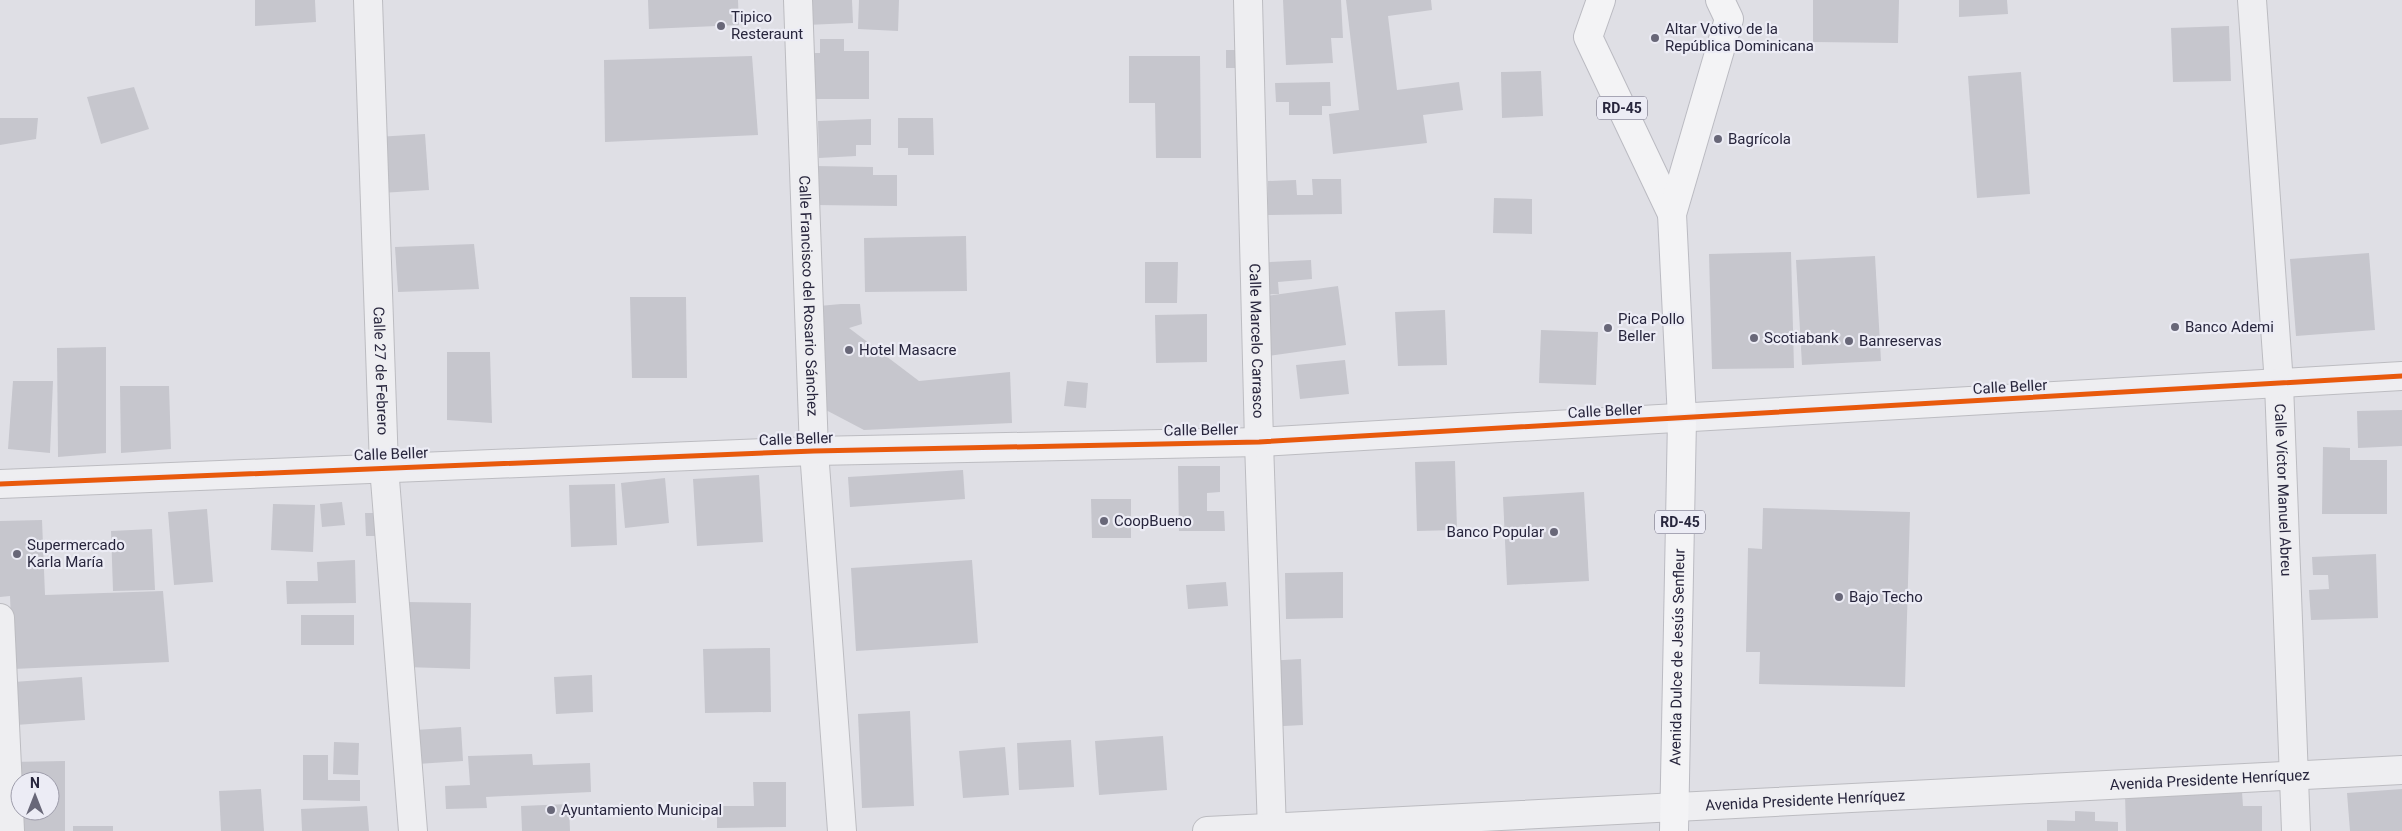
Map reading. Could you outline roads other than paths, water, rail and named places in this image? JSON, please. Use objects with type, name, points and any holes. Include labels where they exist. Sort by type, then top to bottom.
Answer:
[{"type":"main road","name":"Avenida Dulce de Jesús Senfleur","points":[[1601,0],[1588,36],[1672,214]]},
{"type":"main road","name":"Avenida Dulce de Jesús Senfleur","points":[[1674,820],[1682,419],[1672,214],[1729,19],[1720,0]]},
{"type":"street","name":"Calle 27 de Febrero","points":[[368,0],[384,467],[413,831]]},
{"type":"street","name":"Calle Francisco del Rosario Sánchez","points":[[798,0],[814,451],[842,831]]},
{"type":"street","name":"Calle Marcelo Carrasco","points":[[1248,0],[1259,442],[1272,829]]},
{"type":"street","name":"Calle Víctor Manuel Abreu","points":[[2252,0],[2279,384],[2296,831]]},
{"type":"street","name":"Calle Beller","points":[[0,484],[814,451],[1259,442],[2402,376]]},
{"type":"street","points":[[0,618],[10,831]]},
{"type":"street","name":"Avenida Presidente Henríquez","points":[[1207,831],[1674,820],[2402,770]]},
{"type":"place","name":"Tipico Resteraunt","points":[[721,26]]},
{"type":"place","name":"Altar Votivo de la República Dominicana","points":[[1655,38]]},
{"type":"place","name":"Bagrícola","points":[[1718,139]]},
{"type":"place","name":"Banco Ademi","points":[[2175,327]]},
{"type":"place","name":"Pica Pollo Beller","points":[[1608,328]]},
{"type":"place","name":"Scotiabank","points":[[1754,338]]},
{"type":"place","name":"Banreservas","points":[[1849,341]]},
{"type":"place","name":"Hotel Masacre","points":[[849,350]]},
{"type":"place","name":"CoopBueno","points":[[1104,521]]},
{"type":"place","name":"Banco Popular","points":[[1554,532]]},
{"type":"place","name":"Supermercado Karla María","points":[[17,554]]},
{"type":"place","name":"Bajo Techo","points":[[1839,597]]},
{"type":"place","name":"Ayuntamiento Municipal","points":[[551,810]]}]
